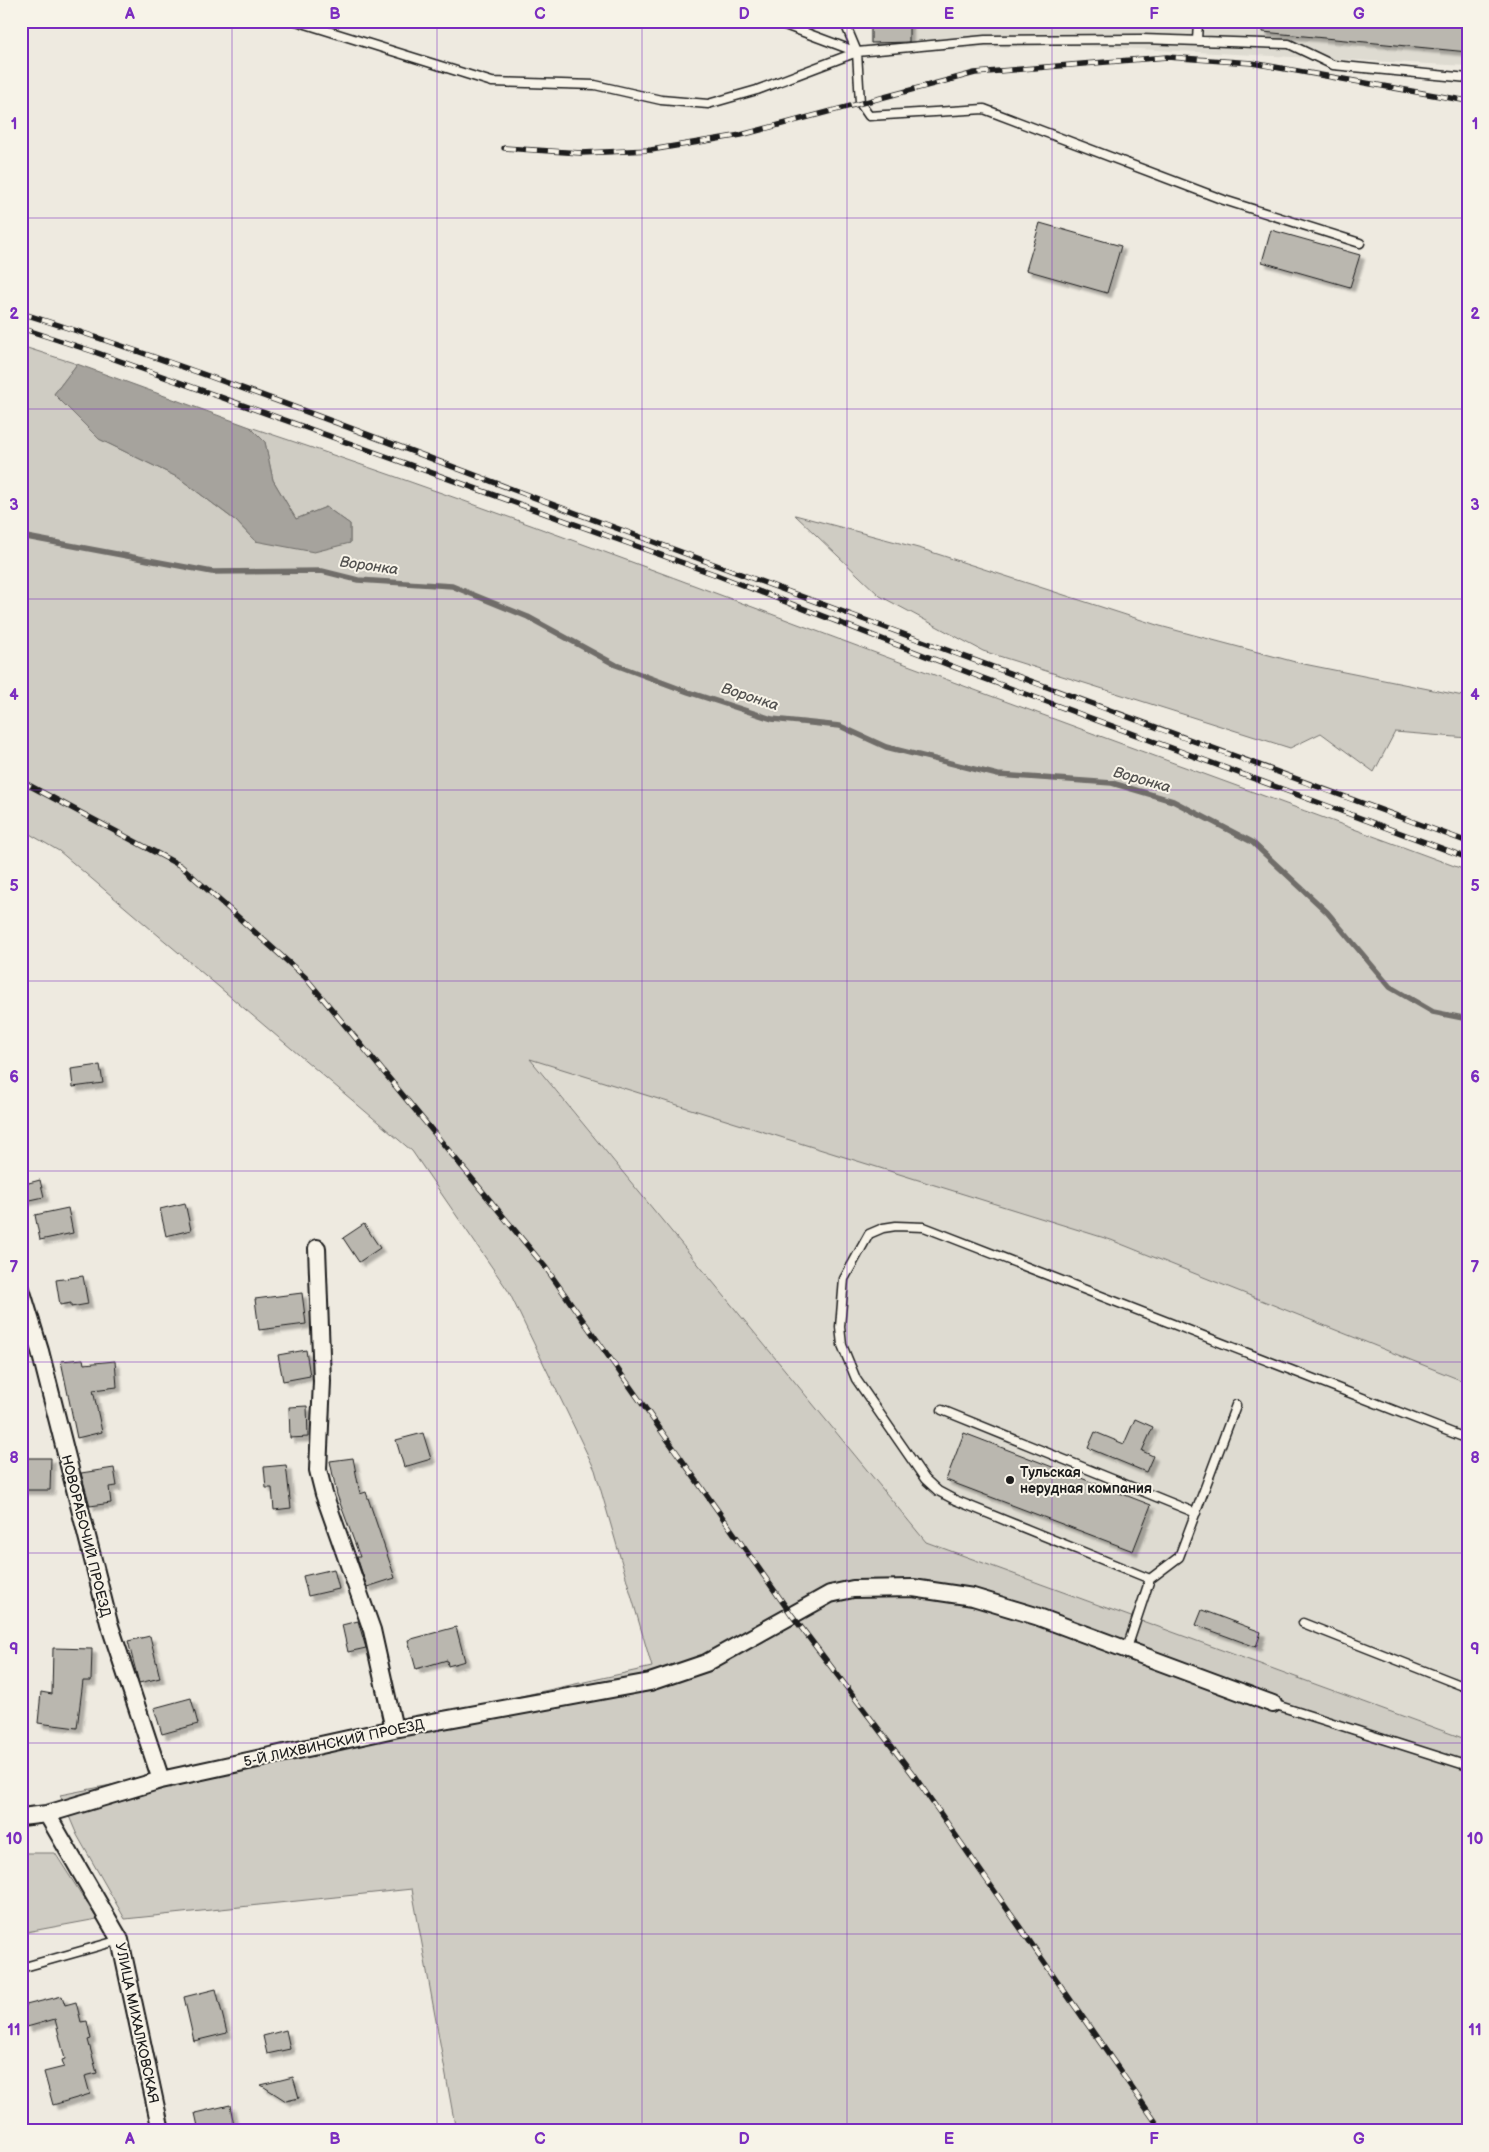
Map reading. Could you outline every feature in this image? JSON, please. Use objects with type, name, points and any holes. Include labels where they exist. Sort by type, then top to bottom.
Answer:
[{"type":"street","points":[[317,1248],[322,1381],[318,1470],[324,1494],[372,1630],[394,1729]]},
{"type":"street","name":"НОВОРАБОЧИЙ ПРОЕЗД","points":[[21,1290],[40,1351],[109,1623],[161,1780]]},
{"type":"street","name":"5-Й ЛИХВИНСКИЙ ПРОЕЗД","points":[[21,1817],[47,1814],[161,1780],[394,1729],[650,1682],[706,1663],[830,1594],[853,1589],[913,1588],[973,1597],[1036,1616],[1273,1704]]},
{"type":"street","name":"УЛИЦА МИХАЛКОВСКАЯ","points":[[47,1814],[120,1940],[161,2131]]},
{"type":"lane","points":[[296,21],[492,82],[595,84],[661,100],[708,104],[757,90],[857,52],[985,40],[1142,39],[1289,44],[1333,64],[1468,78]]},
{"type":"lane","points":[[774,21],[857,52]]},
{"type":"lane","points":[[844,21],[857,52],[860,103],[869,116],[984,109],[1224,200],[1360,243]]},
{"type":"lane","points":[[1197,41],[1198,21]]},
{"type":"lane","points":[[1150,1578],[955,1500],[938,1491],[925,1479],[856,1379],[842,1345],[840,1310],[844,1279],[870,1234],[883,1228],[896,1226],[911,1225],[924,1227],[1468,1439]]},
{"type":"lane","points":[[1126,1651],[1150,1578],[1179,1557],[1236,1406]]},
{"type":"lane","points":[[942,1410],[1196,1513]]},
{"type":"lane","points":[[1303,1623],[1468,1688]]},
{"type":"lane","points":[[1273,1704],[1468,1766]]},
{"type":"lane","points":[[21,1968],[120,1940]]},
{"type":"shaded area","points":[[869,21],[1468,21],[1468,66],[1061,45],[869,53]]},
{"type":"shaded area","points":[[21,346],[77,364],[54,394],[99,439],[179,478],[236,521],[255,541],[350,543],[350,524],[326,507],[296,519],[273,480],[265,442],[250,427],[392,475],[533,526],[1468,871],[1468,1383],[1111,1240],[530,1059],[926,1542],[1468,1740],[1468,2131],[456,2131],[412,1889],[125,1919],[77,1835],[60,1795],[192,1769],[652,1667],[595,1470],[509,1292],[412,1151],[59,851],[21,829]]},
{"type":"shaded area","points":[[77,364],[250,427],[265,442],[273,480],[296,519],[326,507],[350,524],[350,543],[314,552],[255,541],[236,521],[179,478],[99,439],[54,394]]},
{"type":"shaded area","points":[[795,515],[922,549],[1160,626],[1299,663],[1468,697],[1468,738],[1395,732],[1374,772],[1321,733],[1290,748],[983,651],[880,596]]},
{"type":"shaded area","points":[[530,1058],[1111,1240],[1468,1383],[1468,1740],[926,1542]]},
{"type":"shaded area","points":[[21,1853],[55,1853],[97,1919],[21,1933]]},
{"type":"building","points":[[871,21],[909,21],[909,42],[871,43]]},
{"type":"building","points":[[1263,21],[1468,21],[1468,52],[1263,32]]},
{"type":"building","points":[[1040,223],[1121,246],[1107,293],[1026,270]]},
{"type":"building","points":[[1271,230],[1360,255],[1350,287],[1262,262]]},
{"type":"building","points":[[100,1065],[103,1083],[73,1087],[71,1069]]},
{"type":"building","points":[[40,1180],[44,1197],[21,1202],[21,1185]]},
{"type":"building","points":[[185,1203],[191,1230],[166,1236],[160,1209]]},
{"type":"building","points":[[68,1208],[73,1233],[40,1240],[35,1215]]},
{"type":"building","points":[[364,1224],[380,1248],[359,1262],[343,1238]]},
{"type":"building","points":[[83,1276],[88,1304],[71,1307],[71,1303],[60,1305],[56,1280]]},
{"type":"building","points":[[302,1293],[306,1324],[259,1330],[255,1299]]},
{"type":"building","points":[[306,1350],[310,1376],[283,1381],[278,1355]]},
{"type":"building","points":[[83,1359],[84,1364],[115,1361],[117,1387],[93,1390],[102,1432],[77,1438],[61,1361]]},
{"type":"building","points":[[307,1406],[308,1437],[290,1438],[289,1407]]},
{"type":"building","points":[[1135,1419],[1153,1427],[1142,1451],[1153,1456],[1146,1472],[1088,1448],[1095,1432],[1124,1444]]},
{"type":"building","points":[[423,1433],[431,1459],[404,1467],[396,1440]]},
{"type":"building","points":[[964,1433],[1151,1505],[1133,1551],[946,1480]]},
{"type":"building","points":[[22,1458],[51,1458],[50,1490],[22,1490]]},
{"type":"building","points":[[353,1458],[360,1494],[366,1492],[395,1578],[367,1587],[357,1557],[360,1557],[337,1495],[330,1461]]},
{"type":"building","points":[[286,1465],[291,1508],[274,1510],[272,1488],[266,1488],[264,1467]]},
{"type":"building","points":[[114,1468],[117,1486],[109,1487],[111,1503],[90,1506],[81,1473]]},
{"type":"building","points":[[334,1569],[339,1589],[308,1596],[303,1576]]},
{"type":"building","points":[[1202,1610],[1261,1632],[1256,1647],[1196,1625]]},
{"type":"building","points":[[358,1621],[366,1648],[348,1652],[342,1625]]},
{"type":"building","points":[[456,1627],[465,1661],[448,1666],[447,1660],[416,1669],[408,1640]]},
{"type":"building","points":[[150,1636],[160,1678],[139,1683],[128,1641]]},
{"type":"building","points":[[53,1648],[92,1649],[91,1681],[83,1681],[77,1728],[38,1723],[41,1692],[52,1694]]},
{"type":"building","points":[[191,1698],[198,1724],[162,1734],[154,1708]]},
{"type":"building","points":[[216,1989],[227,2033],[194,2041],[184,1997]]},
{"type":"building","points":[[62,1996],[65,2005],[76,2002],[81,2022],[87,2021],[91,2039],[88,2040],[97,2073],[85,2076],[90,2094],[53,2105],[44,2072],[64,2067],[62,2060],[65,2059],[55,2019],[27,2027],[22,2006]]},
{"type":"building","points":[[286,2030],[290,2049],[267,2054],[263,2036]]},
{"type":"building","points":[[293,2077],[299,2098],[286,2101],[261,2085]]},
{"type":"building","points":[[230,2105],[235,2131],[199,2131],[195,2113]]},
{"type":"waterway","name":"Воронка","points":[[21,536],[212,572],[322,571],[358,580],[452,586],[528,617],[616,665],[688,692],[772,719],[840,726],[886,747],[998,775],[1112,783],[1173,801],[1252,842],[1327,912],[1390,987],[1433,1012],[1468,1019]]},
{"type":"railway","points":[[504,148],[581,153],[651,150],[741,135],[975,73],[1167,57],[1252,63],[1468,101]]},
{"type":"railway","points":[[21,313],[236,386],[1468,842]]},
{"type":"railway","points":[[21,328],[92,351],[714,574],[980,677],[1468,858]]},
{"type":"railway","points":[[21,781],[181,866],[305,977],[546,1268],[791,1614],[915,1777],[1162,2131]]},
{"type":"place","name":"Тульская нерудная компания","points":[[1010,1480]]}]
